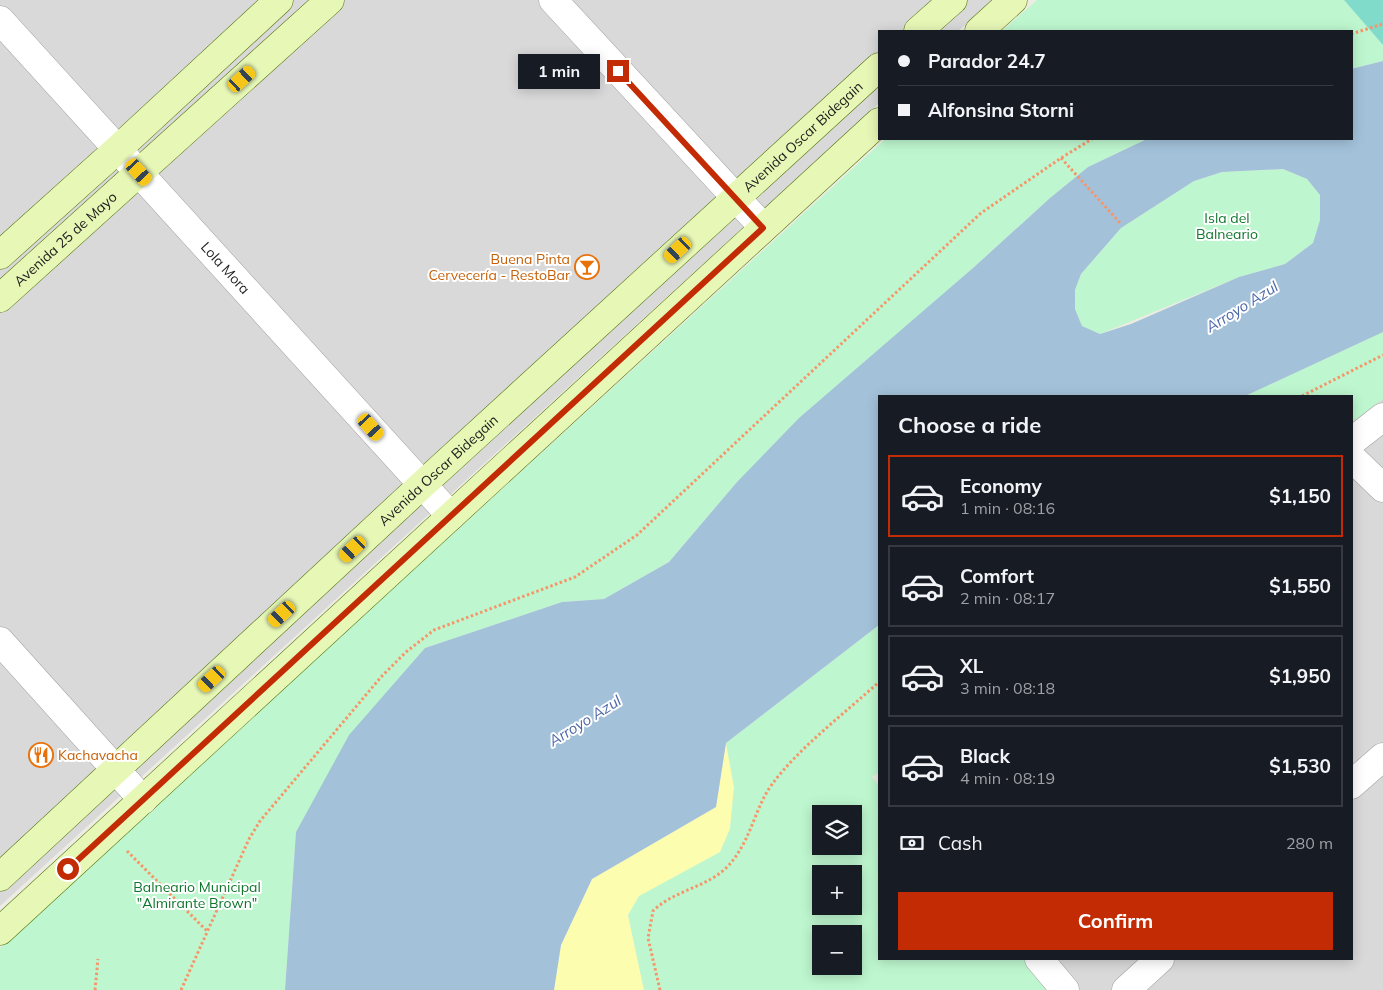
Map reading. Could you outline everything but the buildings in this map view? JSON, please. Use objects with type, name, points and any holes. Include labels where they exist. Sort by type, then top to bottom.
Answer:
[{"type":"main road","points":[[0,255],[118,150],[278,0]]},
{"type":"main road","name":"Avenida 25 de Mayo","points":[[0,298],[330,0]]},
{"type":"main road","points":[[919,30],[952,0]]},
{"type":"main road","points":[[979,30],[1013,0]]},
{"type":"main road","name":"Avenida Oscar Bidegain","points":[[0,877],[423,484],[878,68]]},
{"type":"main road","points":[[0,931],[878,123]]},
{"type":"street","points":[[553,0],[763,228]]},
{"type":"street","name":"Lola Mora","points":[[0,20],[451,516]]},
{"type":"street","points":[[1353,440],[1383,418]]},
{"type":"street","points":[[1353,458],[1383,488]]},
{"type":"street","points":[[0,641],[114,770],[143,800]]},
{"type":"street","points":[[1353,783],[1383,757]]},
{"type":"street","points":[[1040,960],[1065,990]]},
{"type":"street","points":[[1126,990],[1159,960]]},
{"type":"path","points":[[1353,33],[1383,24]]},
{"type":"path","points":[[181,990],[249,839],[260,821],[381,677],[406,652],[434,630],[575,577],[615,551],[644,528],[981,213],[1060,158],[1090,140]]},
{"type":"path","points":[[1060,158],[1121,224]]},
{"type":"path","points":[[1304,395],[1383,355]]},
{"type":"path","points":[[660,990],[648,938],[653,911],[660,904],[678,893],[719,875],[744,844],[756,821],[764,796],[787,766],[878,683]]},
{"type":"path","points":[[108,832],[208,932]]},
{"type":"path","points":[[95,990],[98,959]]},
{"type":"shaded area","points":[[0,0],[992,0],[959,30],[878,30],[878,104],[0,906]]},
{"type":"shaded area","points":[[1344,0],[1383,0],[1383,45]]},
{"type":"shaded area","points":[[1383,332],[1383,990],[1065,990],[1040,960],[1353,960],[1353,395],[1247,395]]},
{"type":"sand","points":[[726,743],[734,787],[730,829],[720,852],[628,915],[644,990],[554,990],[561,945],[592,879],[716,807]]},
{"type":"green space","points":[[1037,0],[1344,0],[1383,45],[1383,61],[1353,68],[1353,30],[1003,30]]},
{"type":"green space","name":"Balneario Municipal \"Almirante Brown\"","points":[[884,140],[1145,140],[1088,167],[1050,198],[737,482],[669,562],[604,599],[562,602],[425,648],[296,832],[285,990],[0,990],[0,948]]},
{"type":"green space","name":"Isla del Balneario","points":[[1283,169],[1307,179],[1320,195],[1320,220],[1313,243],[1285,264],[1239,277],[1100,334],[1082,326],[1075,309],[1075,290],[1081,274],[1121,228],[1194,181],[1222,172]]},
{"type":"green space","points":[[1383,332],[1383,399],[1353,422],[1353,395],[1247,395]]},
{"type":"green space","points":[[878,626],[878,773],[872,777],[878,785],[878,960],[1027,960],[1053,990],[644,990],[628,915],[639,896],[720,852],[730,829],[734,787],[726,743]]},
{"type":"water","name":"Arroyo Azul","points":[[1383,61],[1383,332],[1247,395],[878,395],[878,626],[726,743],[716,807],[592,879],[561,945],[554,990],[285,990],[296,832],[349,735],[425,648],[562,602],[604,599],[669,562],[737,482],[799,418],[973,268],[1050,198],[1088,167],[1145,140],[1353,140],[1353,68]],"holes":[[[1283,169],[1307,179],[1320,195],[1320,220],[1313,243],[1285,264],[1239,277],[1131,324],[1100,334],[1082,326],[1075,309],[1075,290],[1081,274],[1121,228],[1194,181],[1222,172]]]},
{"type":"place","name":"Buena Pinta Cervecería - RestoBar","points":[[587,267]]},
{"type":"place","name":"Kachavacha","points":[[41,755]]},
{"type":"route","points":[[68,869],[763,228],[618,71]]}]
